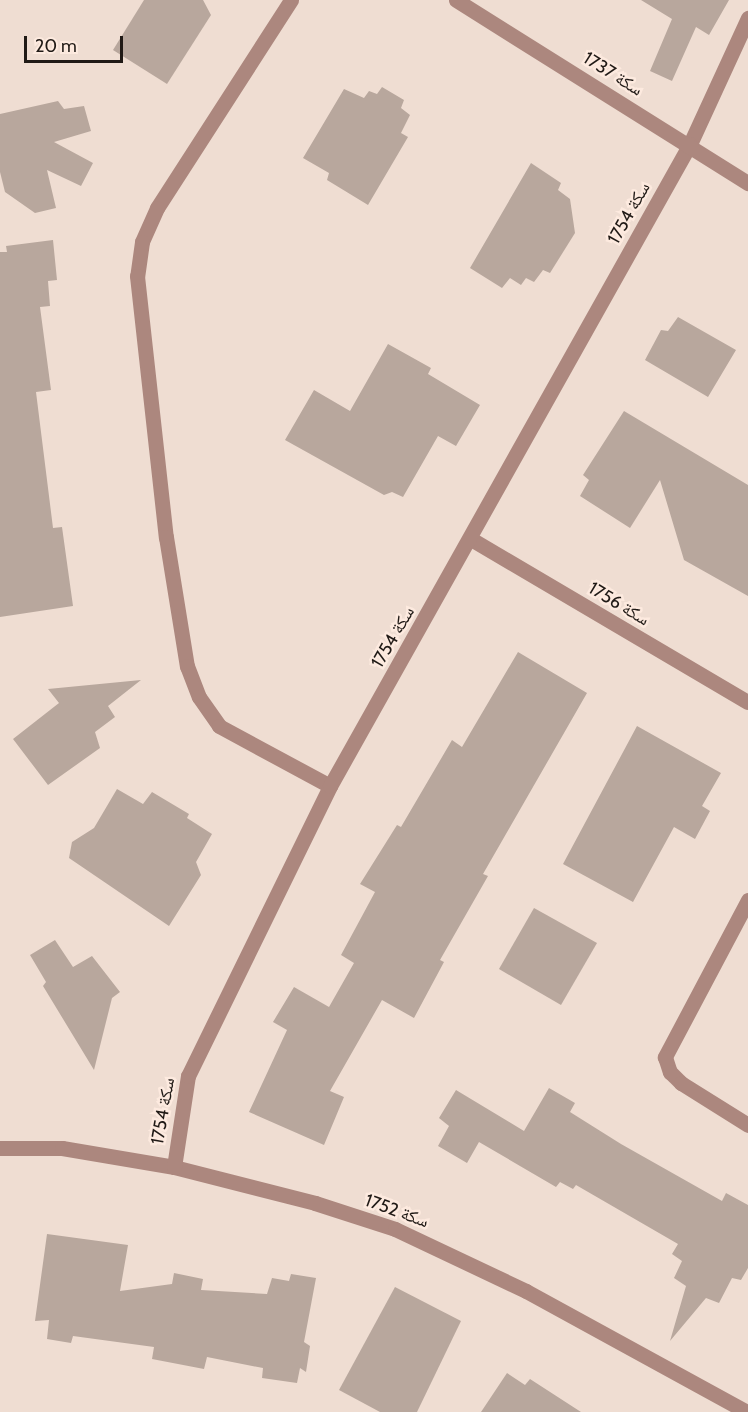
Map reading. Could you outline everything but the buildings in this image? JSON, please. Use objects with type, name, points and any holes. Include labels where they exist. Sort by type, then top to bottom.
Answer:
[{"type":"street","points":[[291,0],[158,208],[142,242],[137,276],[166,537],[191,676],[219,726],[330,786]]},
{"type":"street","name":"سكة 1737","points":[[456,0],[690,144],[748,183]]},
{"type":"street","name":"سكة 1754","points":[[174,1167],[188,1076],[330,786],[471,539],[690,144],[748,18]]},
{"type":"street","name":"سكة 1756","points":[[471,539],[748,702]]},
{"type":"street","points":[[748,900],[665,1058],[670,1072],[681,1083],[748,1125]]},
{"type":"street","name":"سكة 1752","points":[[0,1148],[62,1148],[174,1167],[315,1203],[433,1246],[526,1291],[747,1412]]}]
